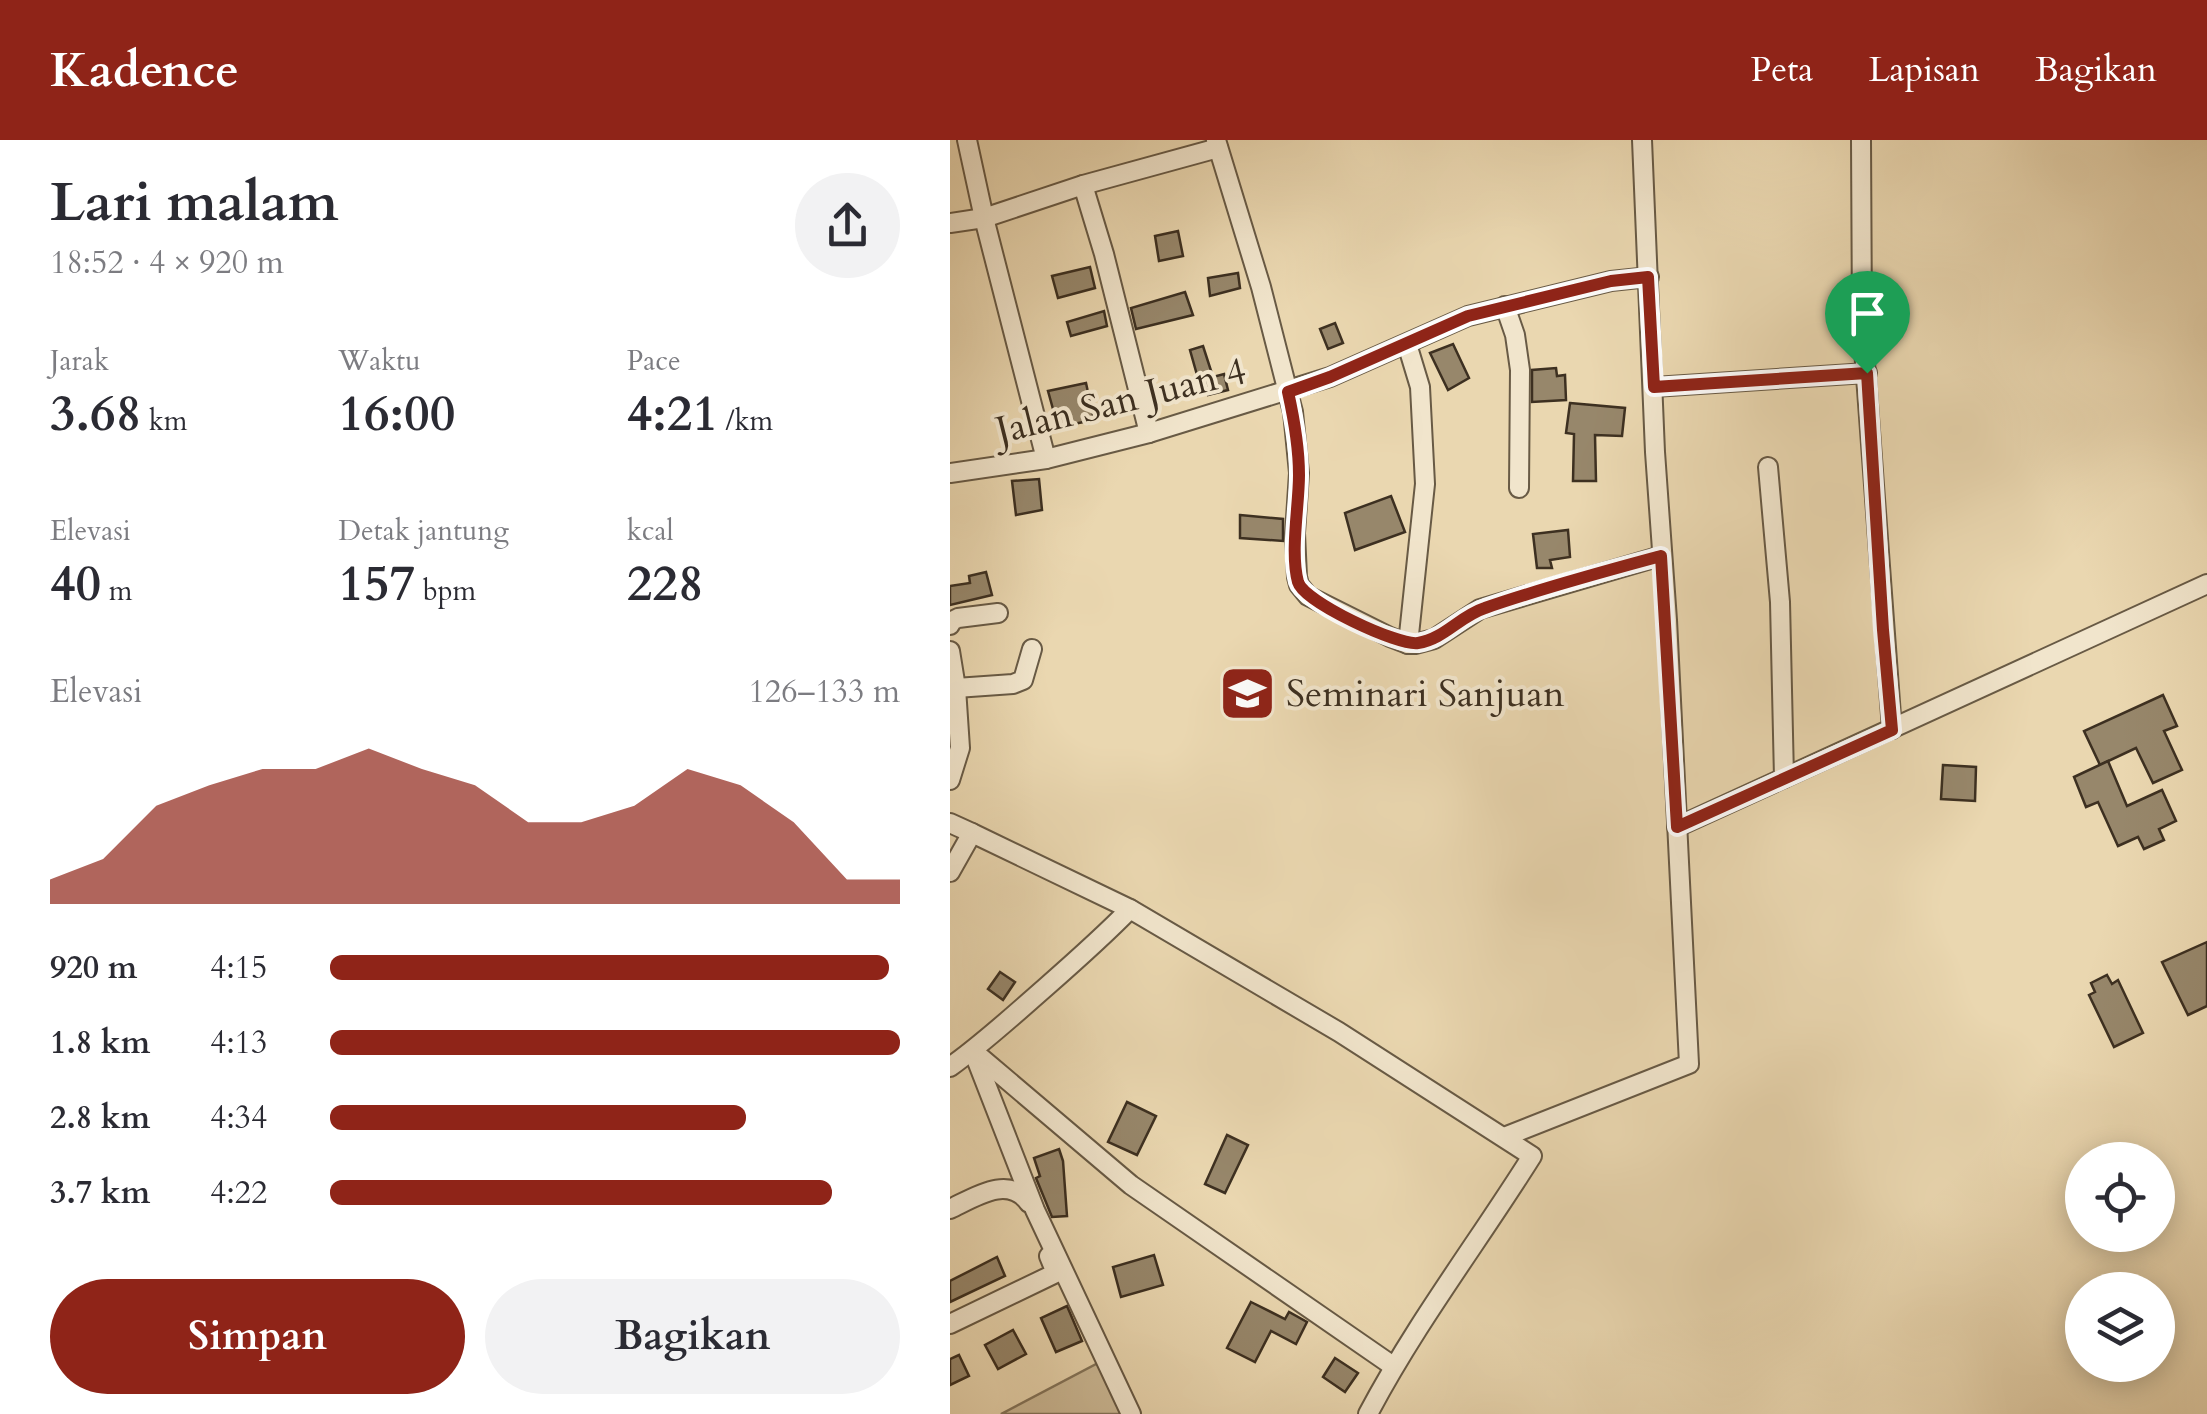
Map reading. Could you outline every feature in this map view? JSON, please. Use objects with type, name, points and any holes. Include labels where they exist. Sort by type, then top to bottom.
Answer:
[{"type":"street","points":[[966,140],[1046,460]]},
{"type":"street","points":[[1504,1137],[1689,1064],[1642,140]]},
{"type":"street","points":[[1861,140],[1862,322],[1892,730]]},
{"type":"street","points":[[950,223],[984,218],[1217,144],[1242,219],[1288,392],[1298,459],[1295,533],[1299,586],[1313,600],[1358,623],[1408,644],[1434,639],[1480,609],[1661,556]]},
{"type":"street","points":[[1083,185],[1149,433]]},
{"type":"street","name":"Jalan San Juan 4","points":[[950,473],[1046,460],[1149,433],[1330,377],[1468,316],[1611,281],[1648,277]]},
{"type":"street","points":[[1506,306],[1519,360],[1518,488]]},
{"type":"street","points":[[1408,344],[1420,387],[1424,484],[1408,644]]},
{"type":"street","points":[[1654,387],[1867,373]]},
{"type":"street","points":[[1768,467],[1780,602],[1784,778]]},
{"type":"street","points":[[1677,827],[2207,584]]},
{"type":"street","points":[[950,624],[958,618],[998,613]]},
{"type":"street","points":[[956,688],[1023,680],[1032,649]]},
{"type":"street","points":[[950,651],[960,748],[950,780]]},
{"type":"street","points":[[950,824],[1130,909],[1340,1032],[1532,1156],[1393,1366],[1368,1414]]},
{"type":"street","points":[[950,872],[972,833]]},
{"type":"street","points":[[950,1066],[973,1051],[1130,909]]},
{"type":"street","points":[[973,1051],[1131,1186],[1393,1366]]},
{"type":"street","points":[[973,1051],[1035,1210],[1131,1414]]},
{"type":"street","points":[[950,1209],[990,1190],[1015,1190],[1030,1205],[1056,1273],[950,1324]]},
{"type":"shaded area","points":[[1100,1362],[1122,1414],[1001,1414]]},
{"type":"building","points":[[1178,231],[1183,256],[1159,261],[1155,236]]},
{"type":"building","points":[[1090,267],[1095,288],[1058,298],[1052,276]]},
{"type":"building","points":[[1238,273],[1240,288],[1210,296],[1208,278]]},
{"type":"building","points":[[1185,292],[1193,315],[1136,329],[1131,308]]},
{"type":"building","points":[[1104,311],[1107,326],[1071,336],[1067,322]]},
{"type":"building","points":[[1335,323],[1343,343],[1328,349],[1320,329]]},
{"type":"building","points":[[1453,344],[1469,378],[1448,390],[1430,353]]},
{"type":"building","points":[[1203,346],[1213,377],[1224,374],[1228,390],[1208,395],[1205,380],[1199,382],[1190,350]]},
{"type":"building","points":[[1556,368],[1557,376],[1565,375],[1566,400],[1532,402],[1532,370]]},
{"type":"building","points":[[1086,383],[1094,420],[1058,427],[1048,391]]},
{"type":"building","points":[[1570,403],[1625,408],[1622,436],[1595,435],[1596,481],[1573,481],[1574,434],[1566,433]]},
{"type":"building","points":[[1039,479],[1042,510],[1016,515],[1012,481]]},
{"type":"building","points":[[1391,496],[1405,532],[1355,550],[1345,513]]},
{"type":"building","points":[[1240,515],[1283,519],[1283,541],[1240,538]]},
{"type":"building","points":[[1568,530],[1570,557],[1550,560],[1552,568],[1537,568],[1533,534]]},
{"type":"building","points":[[986,572],[992,595],[950,605],[950,586],[970,583],[969,576]]},
{"type":"building","points":[[2163,695],[2177,726],[2164,731],[2182,770],[2153,783],[2136,748],[2100,765],[2084,731]]},
{"type":"building","points":[[2108,761],[2127,806],[2162,790],[2176,821],[2159,829],[2164,840],[2144,849],[2138,837],[2118,846],[2098,802],[2086,807],[2074,777]]},
{"type":"building","points":[[1943,765],[1976,767],[1975,801],[1941,799]]},
{"type":"building","points":[[2207,942],[2207,1006],[2188,1015],[2162,962]]},
{"type":"building","points":[[1000,972],[1015,982],[1003,1000],[988,989]]},
{"type":"building","points":[[2107,975],[2112,984],[2118,980],[2143,1033],[2114,1047],[2089,995],[2095,992],[2091,983]]},
{"type":"building","points":[[1127,1102],[1156,1116],[1137,1155],[1108,1142]]},
{"type":"building","points":[[1227,1135],[1248,1145],[1225,1193],[1205,1184]]},
{"type":"building","points":[[1059,1149],[1067,1216],[1052,1217],[1036,1178],[1040,1176],[1034,1158]]},
{"type":"building","points":[[1154,1255],[1163,1285],[1121,1297],[1113,1267]]},
{"type":"building","points":[[997,1257],[1005,1276],[950,1302],[950,1281]]},
{"type":"building","points":[[1251,1302],[1285,1319],[1289,1312],[1307,1322],[1296,1344],[1271,1331],[1255,1362],[1227,1348]]},
{"type":"building","points":[[1067,1306],[1082,1341],[1056,1352],[1041,1318]]},
{"type":"building","points":[[1013,1330],[1026,1354],[998,1369],[985,1345]]},
{"type":"building","points":[[959,1355],[969,1376],[950,1385],[950,1359]]},
{"type":"building","points":[[1335,1358],[1358,1373],[1345,1392],[1323,1377]]},
{"type":"place","name":"Seminari Sanjuan","points":[[1247,694]]},
{"type":"route","points":[[1648,277],[1654,387],[1867,373],[1892,730],[1677,827],[1661,556],[1480,609],[1434,639],[1414,644],[1358,623],[1313,600],[1299,586],[1295,533],[1298,459],[1288,392],[1468,316],[1611,281],[1648,277]]}]
